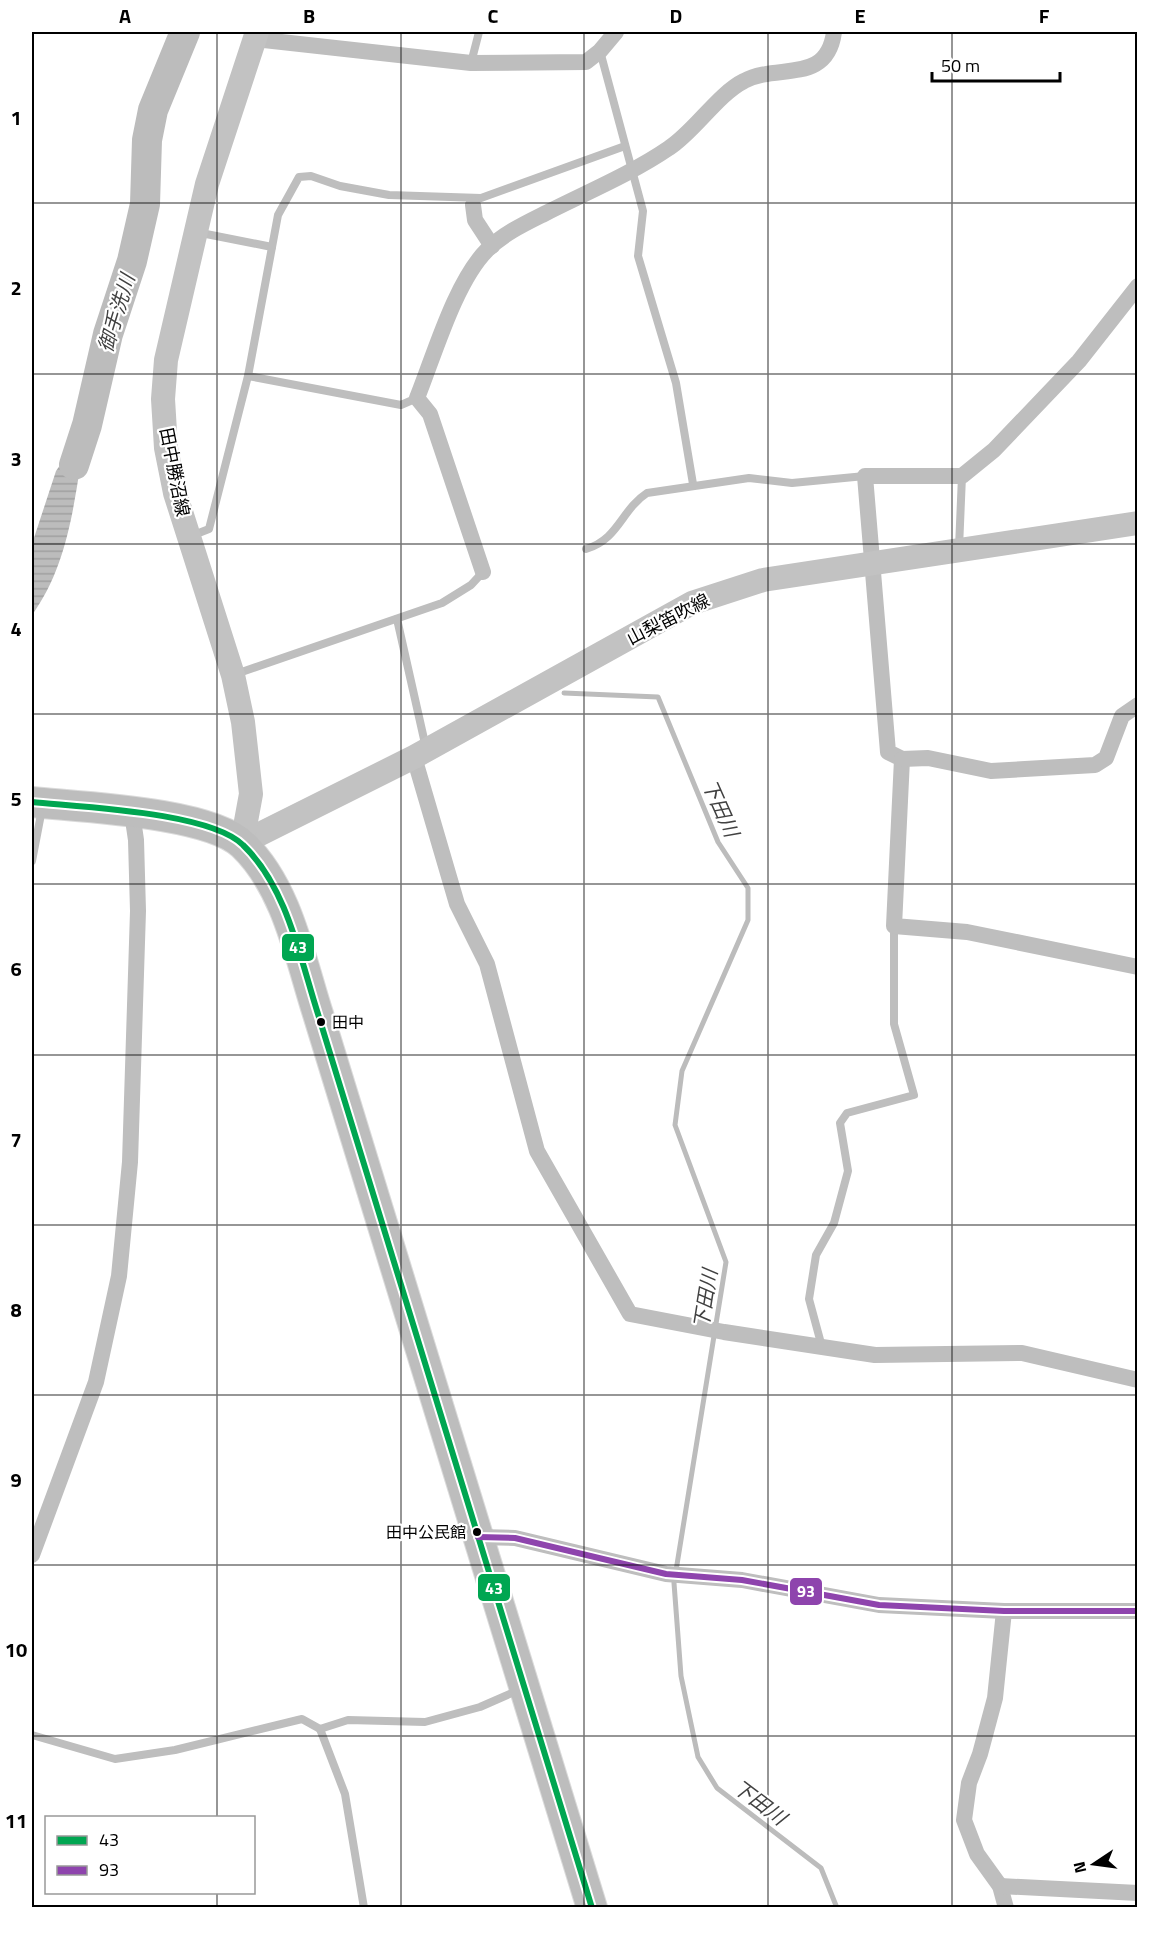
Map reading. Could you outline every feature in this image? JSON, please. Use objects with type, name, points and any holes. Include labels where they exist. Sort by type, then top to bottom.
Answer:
[{"type":"highway","points":[[37,803],[189,821],[220,831],[242,843],[262,867],[292,932],[592,1908]]},
{"type":"main road","name":"田中勝沼線","points":[[242,843],[251,794],[250,764],[233,675],[175,493],[166,448],[163,399],[166,360],[207,184],[255,35]]},
{"type":"main road","name":"山梨笛吹線","points":[[242,843],[420,753],[692,603],[763,580],[1137,523]]},
{"type":"street","points":[[255,35],[471,63],[586,62],[600,51],[616,32]]},
{"type":"street","points":[[483,572],[430,414],[417,398],[464,281],[492,246],[510,231],[670,148],[742,82],[762,74],[801,70],[817,65],[832,43],[834,32]]},
{"type":"street","points":[[474,201],[476,220],[492,246]]},
{"type":"street","points":[[1137,286],[1079,361],[994,450],[962,476],[865,476],[888,752],[902,759],[928,758],[991,771],[1095,765],[1106,758],[1122,716],[1137,705]]},
{"type":"street","points":[[420,753],[457,904],[487,964],[537,1151],[630,1314],[875,1355],[1022,1353],[1137,1380]]},
{"type":"street","points":[[902,759],[894,926],[967,932],[1137,967]]},
{"type":"street","points":[[32,1555],[96,1382],[119,1275],[130,1162],[138,923],[136,840],[132,813]]},
{"type":"street","points":[[478,1537],[514,1538],[666,1574],[742,1580],[879,1605],[1004,1611],[1137,1611]]},
{"type":"street","points":[[1004,1611],[995,1698],[980,1754],[969,1783],[964,1820],[977,1854],[1000,1886],[1006,1908]]},
{"type":"street","points":[[1000,1886],[1137,1893]]},
{"type":"lane","points":[[471,63],[479,32]]},
{"type":"lane","points":[[600,51],[643,211],[638,256],[676,383],[693,484]]},
{"type":"lane","points":[[189,537],[209,530],[248,376],[279,215],[299,177],[311,176],[340,186],[389,195],[474,201],[625,146]]},
{"type":"lane","points":[[195,232],[272,248]]},
{"type":"lane","points":[[248,376],[401,405],[417,398]]},
{"type":"lane","points":[[586,549],[601,544],[610,537],[634,501],[647,493],[693,484],[749,478],[792,483],[865,476]]},
{"type":"lane","points":[[959,550],[962,476]]},
{"type":"lane","points":[[233,675],[442,603],[471,585],[483,572]]},
{"type":"lane","points":[[397,619],[420,753]]},
{"type":"lane","points":[[32,861],[37,803]]},
{"type":"lane","points":[[822,1347],[809,1299],[816,1255],[834,1223],[848,1171],[840,1123],[847,1113],[914,1095],[894,1024],[894,926]]},
{"type":"lane","points":[[320,1729],[348,1720],[425,1722],[480,1707],[524,1687]]},
{"type":"lane","points":[[32,1735],[115,1759],[175,1750],[302,1719],[320,1729],[345,1794],[364,1908]]},
{"type":"shaded area","points":[[87,425],[75,499],[64,548],[56,571],[32,615],[32,544],[56,471]]},
{"type":"waterway","name":"御手洗川","points":[[74,465],[87,425],[108,334],[132,261],[145,204],[147,140],[153,110],[185,32]]},
{"type":"waterway","name":"下田川","points":[[564,693],[658,697],[718,842],[748,888],[748,920],[682,1071],[675,1125],[726,1262],[674,1583],[681,1676],[698,1757],[717,1788],[821,1868],[837,1908]]},
{"type":"transit line","name":"43","points":[[32,802],[143,813],[203,825],[226,834],[243,845],[271,881],[298,947],[592,1908]]},
{"type":"transit line","name":"93","points":[[478,1537],[515,1538],[666,1574],[742,1580],[879,1605],[1004,1611],[1138,1611]]},
{"type":"place","name":"田中","points":[[321,1022]]},
{"type":"place","name":"田中公民館","points":[[477,1532]]}]
